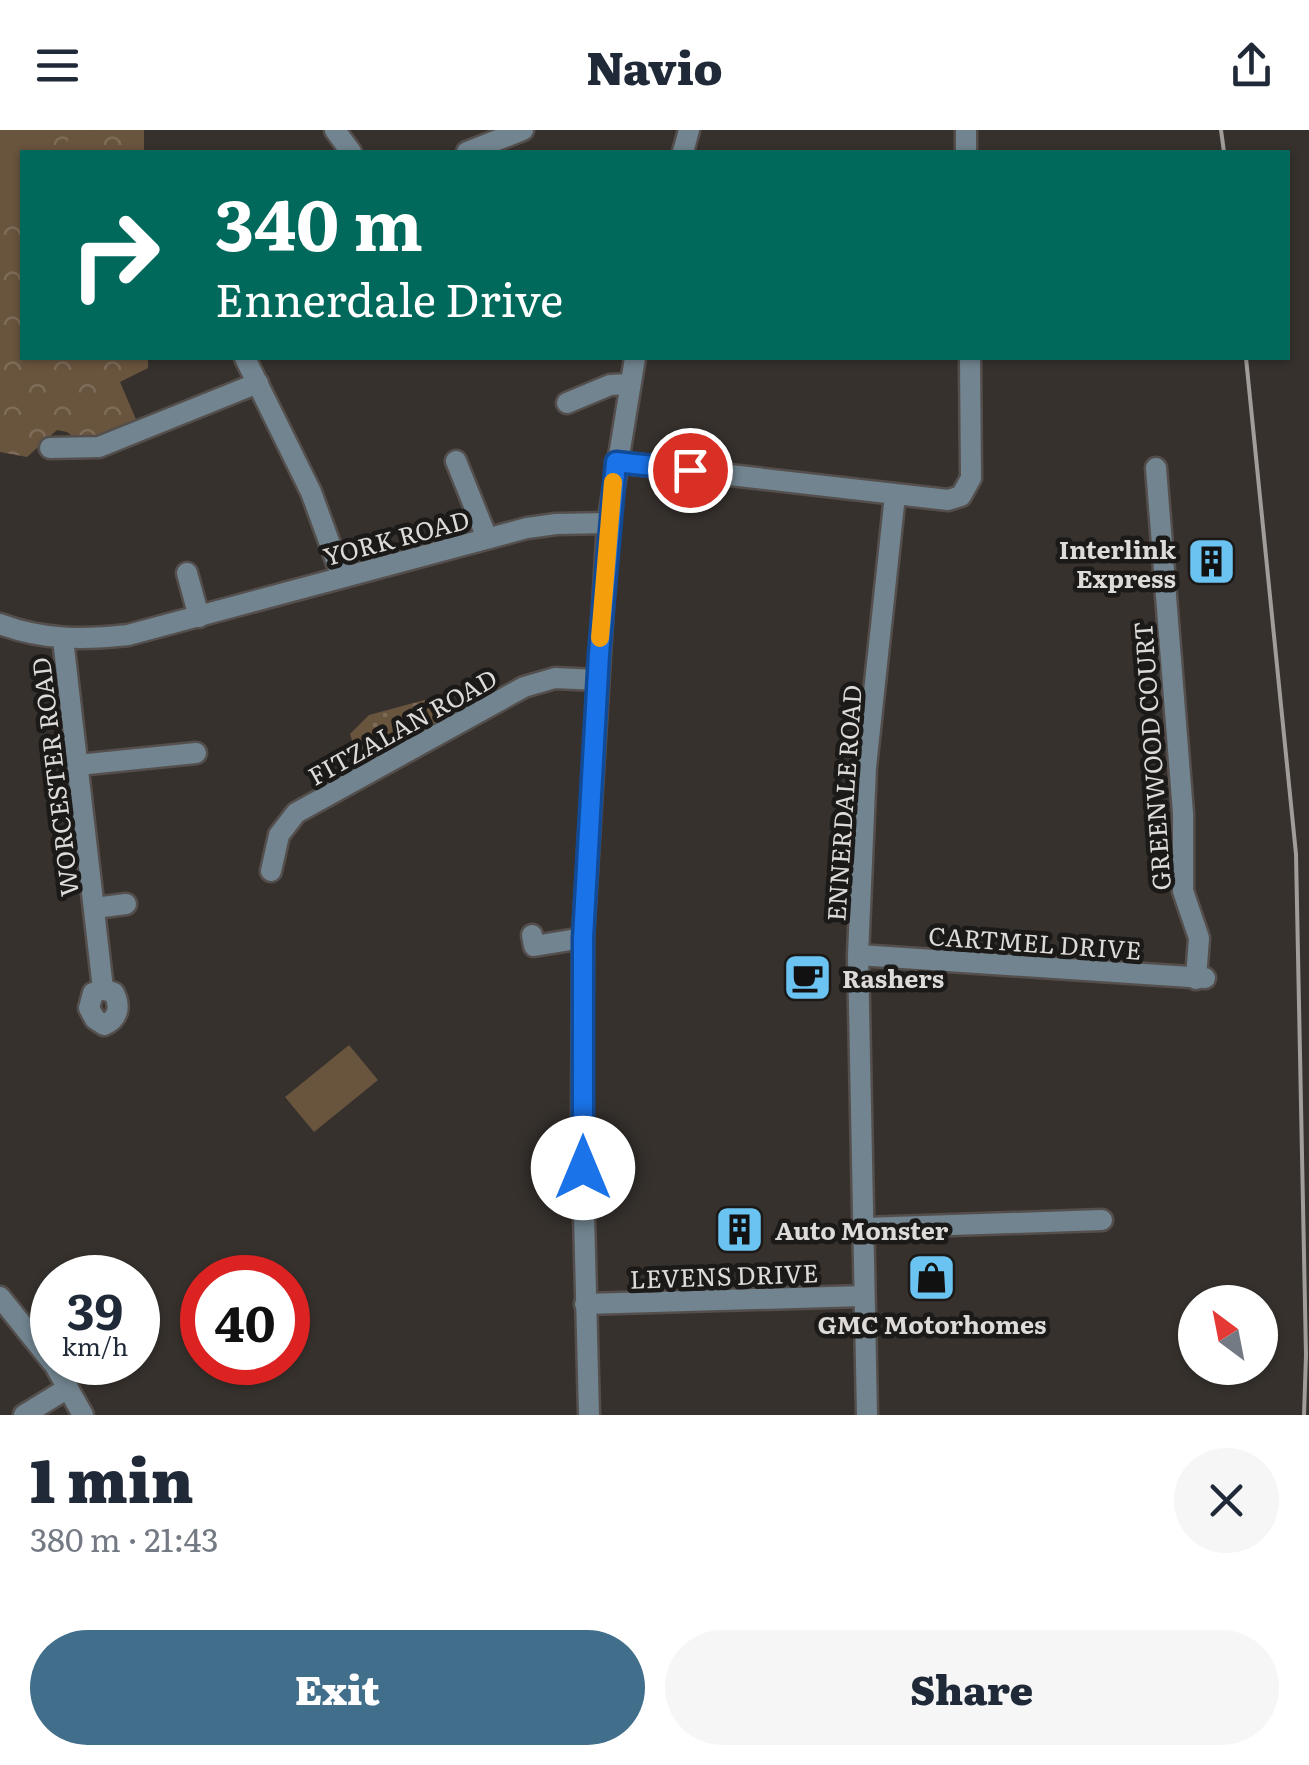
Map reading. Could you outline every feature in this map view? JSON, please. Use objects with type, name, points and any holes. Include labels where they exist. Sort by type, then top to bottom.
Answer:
[{"type":"street","points":[[487,137],[523,130]]},
{"type":"street","points":[[246,360],[311,492],[342,577]]},
{"type":"street","points":[[588,1415],[583,938],[608,524],[635,360]]},
{"type":"street","points":[[616,462],[948,500],[961,496],[971,478],[970,360]]},
{"type":"street","points":[[61,443],[99,447],[258,384]]},
{"type":"street","points":[[567,404],[610,384],[629,384]]},
{"type":"street","points":[[456,461],[488,538]]},
{"type":"street","name":"GREENWOOD COURT","points":[[1156,468],[1183,813],[1184,891],[1199,938],[1202,979]]},
{"type":"street","name":"ENNERDALE ROAD","points":[[866,1415],[858,955],[866,766],[896,494]]},
{"type":"street","name":"YORK ROAD","points":[[0,624],[63,639],[128,635],[488,538],[556,524],[608,524]]},
{"type":"street","points":[[188,573],[199,617]]},
{"type":"street","name":"WORCESTER ROAD","points":[[63,639],[103,989]]},
{"type":"street","name":"FITZALAN ROAD","points":[[271,871],[279,835],[296,814],[524,687],[556,678],[597,680]]},
{"type":"street","points":[[78,765],[196,753]]},
{"type":"street","name":"WORCESTER ROAD","points":[[94,908],[126,904]]},
{"type":"street","points":[[532,935],[534,946],[583,938]]},
{"type":"street","name":"CARTMEL DRIVE","points":[[858,955],[1202,979]]},
{"type":"street","points":[[864,1228],[1102,1220]]},
{"type":"street","name":"LEVENS DRIVE","points":[[585,1304],[864,1296]]},
{"type":"street","points":[[0,1298],[30,1334]]},
{"type":"street","points":[[66,1385],[83,1415]]},
{"type":"street","points":[[24,1415],[68,1388]]},
{"type":"green space","points":[[0,130],[144,130],[144,150],[20,150],[20,360],[148,360],[148,368],[120,382],[138,424],[85,445],[57,430],[27,457],[0,452]]},
{"type":"green space","points":[[0,130],[35,130],[40,150],[20,150],[20,191],[0,196]]},
{"type":"green space","points":[[68,130],[93,130],[92,150],[68,150]]},
{"type":"green space","points":[[443,695],[452,713],[360,765],[350,734],[369,715]]},
{"type":"green space","points":[[349,1045],[378,1080],[314,1132],[285,1097]]},
{"type":"railway","points":[[1221,130],[1224,150]]},
{"type":"railway","points":[[1246,360],[1296,854],[1304,1415]]},
{"type":"slow traffic","points":[[600,638],[613,482]]},
{"type":"place","name":"Interlink Express","points":[[1211,562]]},
{"type":"place","name":"Rashers","points":[[807,977]]},
{"type":"place","name":"Auto Monster","points":[[740,1229]]},
{"type":"place","name":"GMC Motorhomes","points":[[932,1277]]},
{"type":"route","points":[[583,1168],[583,938],[608,524],[616,462],[690,470]]}]
